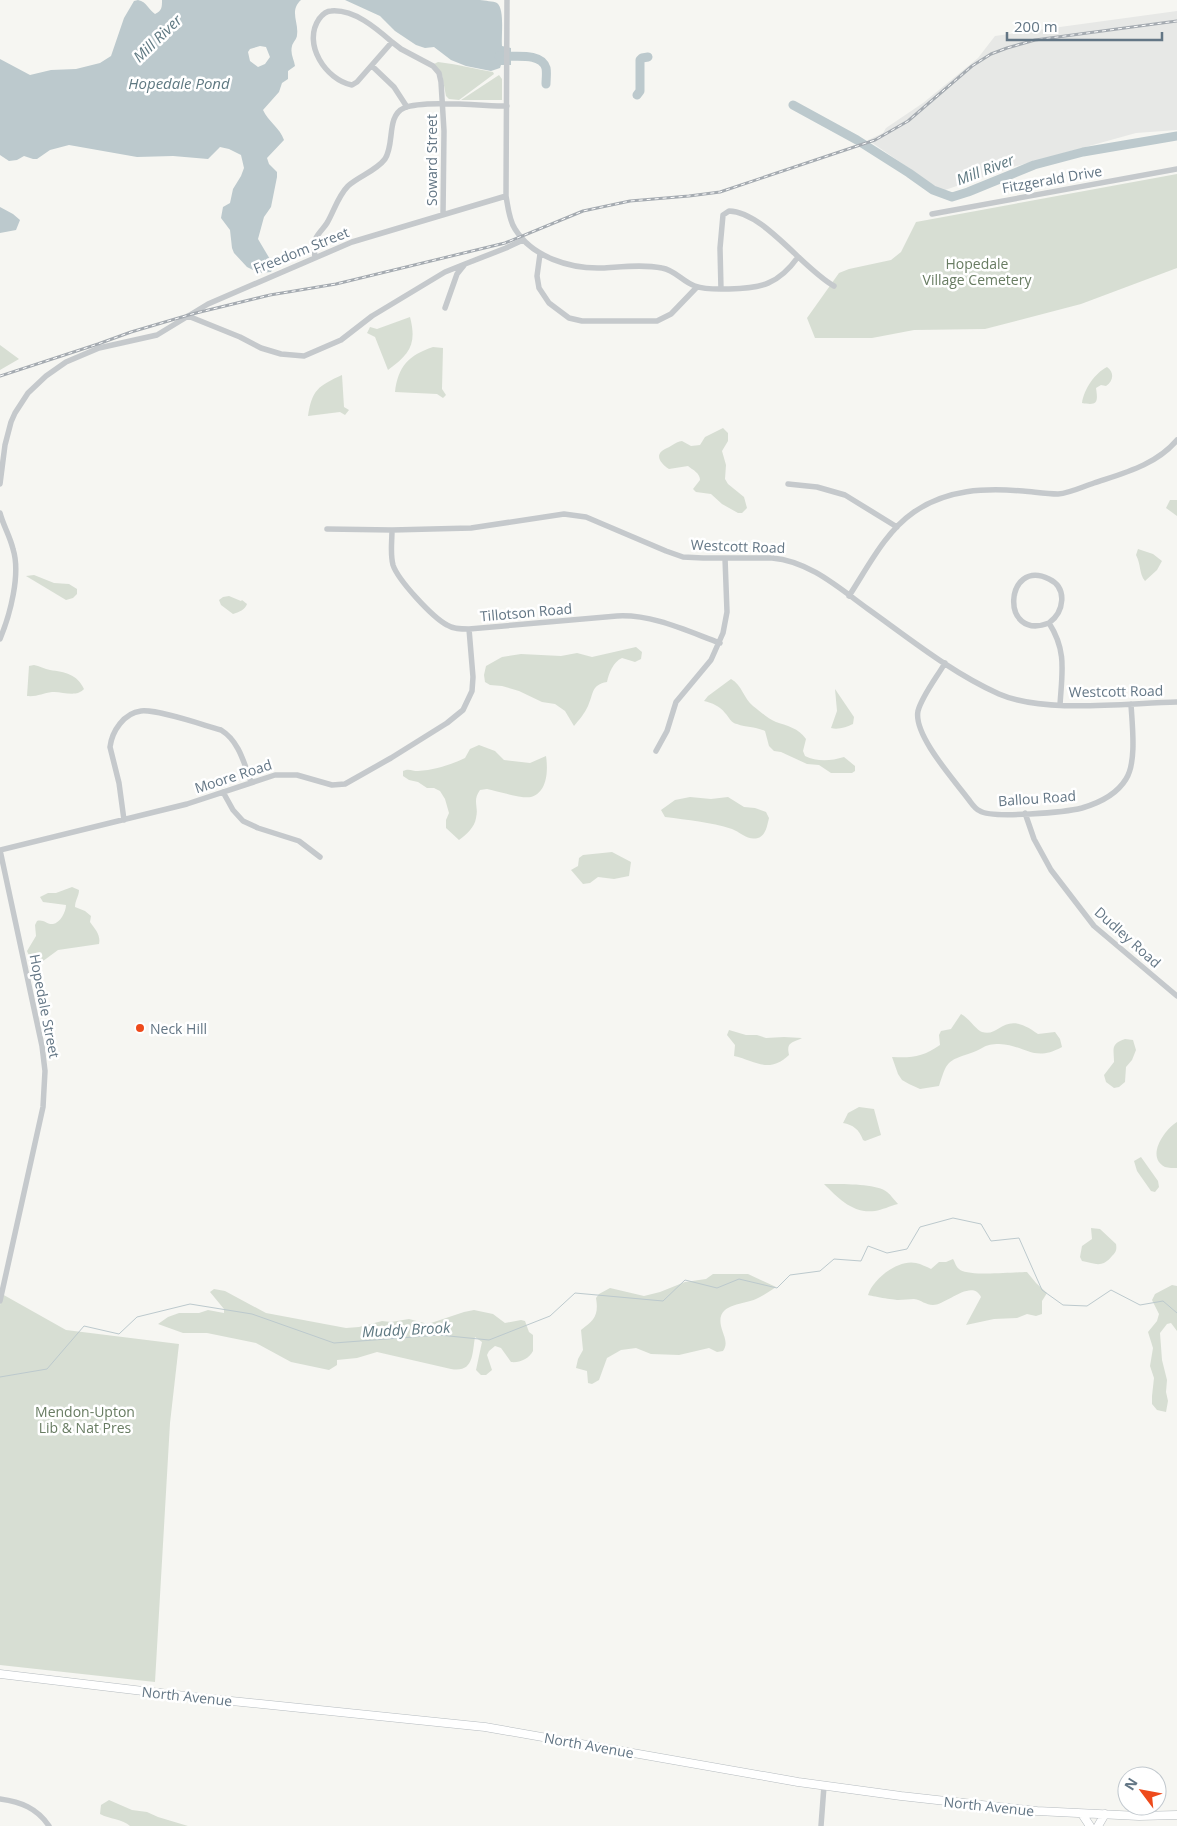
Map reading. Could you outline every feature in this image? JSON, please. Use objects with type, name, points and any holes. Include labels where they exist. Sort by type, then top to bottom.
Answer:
[{"type":"main road","name":"North Avenue","points":[[0,1674],[220,1700],[484,1727],[824,1786],[1008,1808],[1082,1814],[1177,1815]]},
{"type":"main road","points":[[1082,1814],[1090,1826]]},
{"type":"main road","points":[[1098,1826],[1105,1814]]},
{"type":"street","points":[[507,0],[506,196],[511,221],[523,240],[540,254],[559,261],[599,268],[663,268],[676,274],[686,282],[709,289],[757,287],[772,282],[784,274],[798,258]]},
{"type":"street","points":[[330,11],[346,12],[373,26],[392,42],[372,66],[352,85],[345,83],[332,74],[319,59],[314,46],[315,27],[321,16],[330,11]]},
{"type":"street","name":"Soward Street","points":[[392,42],[433,66],[439,73],[443,105],[443,215]]},
{"type":"street","points":[[372,66],[394,87],[407,107]]},
{"type":"street","points":[[315,257],[314,249],[318,235],[327,224],[342,193],[385,158],[390,148],[397,112],[407,107],[443,105],[507,106]]},
{"type":"street","name":"Fitzgerald Drive","points":[[932,214],[1177,169]]},
{"type":"street","name":"Freedom Street","points":[[0,484],[4,445],[11,422],[22,400],[46,376],[60,366],[80,355],[104,346],[157,335],[208,304],[352,242],[506,196]]},
{"type":"street","points":[[721,289],[721,227],[723,216],[728,211],[749,216],[834,286]]},
{"type":"street","points":[[188,316],[240,336],[261,348],[281,354],[304,356],[341,340],[372,316],[445,272],[523,240]]},
{"type":"street","points":[[540,254],[538,288],[549,303],[569,318],[582,321],[657,321],[671,314],[697,286]]},
{"type":"street","points":[[445,308],[457,274],[465,264]]},
{"type":"street","points":[[849,596],[897,527],[914,512],[931,502],[968,490],[992,489],[1054,494],[1073,491],[1146,464],[1161,455],[1177,440]]},
{"type":"street","points":[[788,484],[845,494],[897,527]]},
{"type":"street","points":[[0,513],[14,550],[15,576],[10,605],[0,639]]},
{"type":"street","name":"Westcott Road","points":[[327,529],[472,528],[564,514],[586,518],[666,552],[683,556],[772,558],[791,561],[819,575],[945,663],[1000,694],[1016,699],[1060,705],[1177,702]]},
{"type":"street","name":"Tillotson Road","points":[[392,530],[392,558],[399,578],[447,626],[469,629],[636,616],[666,624],[720,643]]},
{"type":"street","points":[[656,752],[664,740],[676,702],[711,660],[720,643],[727,612],[725,558]]},
{"type":"street","points":[[1038,576],[1048,578],[1056,584],[1061,593],[1062,603],[1059,612],[1048,623],[1032,625],[1022,620],[1015,611],[1012,600],[1015,589],[1028,578],[1038,576]]},
{"type":"street","points":[[1048,623],[1060,642],[1062,654],[1060,705]]},
{"type":"street","name":"Moore Road","points":[[0,850],[187,804],[270,776],[290,774],[339,786],[391,758],[454,720],[467,705],[472,691],[473,677],[469,629]]},
{"type":"street","name":"Ballou Road","points":[[945,663],[918,712],[919,726],[925,740],[980,812],[1002,815],[1081,808],[1101,801],[1120,787],[1129,773],[1131,762],[1131,704]]},
{"type":"street","points":[[124,820],[119,783],[110,747],[117,729],[124,720],[134,713],[154,712],[227,733],[240,752],[251,782]]},
{"type":"street","points":[[223,792],[233,810],[243,821],[258,828],[299,841],[320,857]]},
{"type":"street","name":"Dudley Road","points":[[1025,813],[1034,839],[1051,870],[1094,926],[1177,996]]},
{"type":"street","points":[[0,850],[2,869]]},
{"type":"street","name":"Hopedale Street","points":[[0,1301],[43,1107],[45,1090],[42,1046],[16,922],[2,869]]},
{"type":"street","points":[[821,1826],[824,1786]]},
{"type":"street","points":[[0,1799],[27,1805],[38,1812],[49,1826]]},
{"type":"shaded area","points":[[1177,11],[1177,130],[1136,133],[1013,167],[942,191],[868,140],[883,133],[886,128],[923,103],[978,58],[995,36]]},
{"type":"green space","points":[[438,62],[493,72],[494,74],[459,100],[449,99],[446,96],[442,75],[434,64]]},
{"type":"green space","points":[[499,75],[502,79],[502,100],[461,100]]},
{"type":"green space","name":"Hopedale Village Cemetery","points":[[1177,174],[1177,268],[1081,304],[985,329],[914,330],[872,338],[815,338],[807,318],[839,273],[891,260],[901,252],[916,222]]},
{"type":"green space","points":[[410,317],[413,334],[410,348],[402,359],[388,370],[375,337],[367,333],[370,327],[377,329]]},
{"type":"green space","points":[[0,345],[19,359],[0,370]]},
{"type":"green space","points":[[433,347],[443,348],[442,389],[446,395],[443,398],[437,394],[395,392],[399,375],[406,363],[417,354]]},
{"type":"green space","points":[[1107,367],[1112,374],[1110,382],[1106,386],[1101,385],[1096,388],[1096,402],[1091,404],[1082,403],[1085,392],[1091,382],[1098,373]]},
{"type":"green space","points":[[342,375],[344,407],[349,410],[345,415],[340,412],[308,416],[312,400],[318,390],[327,382]]},
{"type":"green space","points":[[723,428],[728,433],[728,441],[722,451],[726,465],[725,479],[728,484],[744,497],[747,508],[742,513],[738,513],[722,504],[711,494],[696,492],[693,489],[700,478],[688,466],[669,469],[659,458],[663,450],[675,443],[682,441],[691,446],[700,445],[705,437]]},
{"type":"green space","points":[[1170,500],[1177,500],[1177,516],[1166,508]]},
{"type":"green space","points":[[1138,549],[1153,554],[1162,561],[1157,570],[1145,581],[1136,555]]},
{"type":"green space","points":[[34,575],[54,583],[69,584],[77,589],[77,594],[73,598],[66,600],[26,576]]},
{"type":"green space","points":[[229,596],[242,600],[247,604],[245,608],[233,614],[221,605],[219,600]]},
{"type":"green space","points":[[636,647],[642,652],[641,659],[635,662],[622,658],[616,662],[607,682],[596,687],[587,709],[574,726],[565,711],[555,704],[542,702],[519,691],[490,685],[485,682],[486,666],[502,657],[521,654],[561,656],[577,653],[592,657]]},
{"type":"green space","points":[[34,665],[70,675],[78,680],[84,689],[73,694],[52,692],[27,696],[29,666]]},
{"type":"green space","points":[[731,679],[738,685],[750,703],[764,715],[803,735],[806,739],[803,751],[805,756],[824,760],[844,757],[855,766],[855,771],[852,773],[831,773],[819,765],[807,764],[781,752],[774,751],[769,746],[765,731],[735,723],[718,707],[704,701]]},
{"type":"green space","points":[[835,689],[854,717],[853,724],[837,729],[831,728],[837,711]]},
{"type":"green space","points":[[479,745],[495,751],[504,760],[530,763],[546,756],[546,780],[541,790],[531,797],[516,796],[487,789],[480,790],[476,797],[477,814],[474,825],[459,840],[446,828],[446,820],[449,813],[445,799],[440,791],[434,788],[427,788],[418,782],[409,780],[403,776],[403,771],[418,771],[448,765],[465,758],[470,749]]},
{"type":"green space","points":[[690,797],[711,799],[728,797],[744,807],[766,812],[769,818],[766,830],[761,837],[754,839],[724,827],[665,817],[661,810],[675,800]]},
{"type":"green space","points":[[612,852],[631,862],[629,876],[614,879],[598,877],[590,883],[583,884],[571,870],[578,866],[579,858],[583,855]]},
{"type":"green space","points":[[72,887],[79,890],[75,907],[91,916],[90,922],[96,930],[99,944],[58,950],[39,964],[33,965],[27,951],[36,936],[35,925],[37,921],[51,924],[56,923],[64,914],[66,908],[66,905],[43,902],[40,897]]},
{"type":"green space","points":[[961,1014],[982,1032],[988,1033],[1010,1024],[1017,1024],[1038,1034],[1055,1032],[1060,1039],[1062,1047],[1052,1052],[1036,1053],[1008,1045],[990,1045],[952,1061],[946,1067],[939,1086],[920,1089],[902,1080],[892,1057],[917,1056],[934,1049],[940,1045],[939,1035],[941,1031],[951,1029]]},
{"type":"green space","points":[[729,1030],[766,1038],[802,1038],[789,1045],[789,1055],[782,1061],[769,1065],[734,1056],[735,1045],[727,1035]]},
{"type":"green space","points":[[1125,1039],[1133,1040],[1136,1050],[1132,1060],[1126,1067],[1125,1082],[1119,1087],[1114,1088],[1106,1082],[1104,1075],[1114,1062],[1115,1045]]},
{"type":"green space","points":[[859,1107],[874,1109],[881,1135],[865,1141],[855,1128],[843,1123],[848,1113]]},
{"type":"green space","points":[[1177,1122],[1177,1168],[1165,1167],[1159,1162],[1157,1150],[1167,1131]]},
{"type":"green space","points":[[1141,1157],[1158,1181],[1159,1187],[1155,1192],[1151,1191],[1137,1171],[1134,1161]]},
{"type":"green space","points":[[824,1184],[875,1187],[887,1192],[898,1204],[875,1211],[860,1210],[846,1204]]},
{"type":"green space","points":[[1091,1228],[1100,1229],[1116,1244],[1114,1253],[1102,1264],[1082,1261],[1080,1257],[1082,1246],[1092,1239]]},
{"type":"green space","points":[[953,1259],[959,1269],[971,1273],[1027,1272],[1047,1293],[1042,1301],[1042,1314],[1036,1316],[1027,1314],[1017,1318],[994,1319],[966,1325],[981,1297],[972,1290],[965,1291],[933,1305],[914,1299],[896,1300],[868,1295],[875,1283],[894,1267],[902,1264],[918,1263],[931,1269],[939,1262]]},
{"type":"green space","points":[[713,1274],[748,1274],[776,1287],[759,1298],[726,1309],[721,1318],[721,1326],[726,1342],[723,1351],[717,1352],[709,1348],[679,1355],[651,1354],[636,1348],[621,1350],[607,1358],[599,1380],[592,1384],[588,1383],[587,1371],[576,1368],[583,1350],[581,1330],[596,1313],[596,1298],[599,1294],[610,1288],[644,1296],[685,1282],[706,1279]]},
{"type":"green space","points":[[1172,1285],[1177,1286],[1177,1331],[1171,1323],[1167,1324],[1160,1333],[1162,1360],[1167,1380],[1166,1392],[1168,1401],[1166,1412],[1157,1410],[1152,1404],[1154,1378],[1150,1366],[1153,1348],[1148,1332],[1157,1321],[1159,1314],[1152,1300],[1155,1294]]},
{"type":"green space","points":[[214,1289],[225,1291],[266,1313],[346,1328],[382,1321],[391,1322],[409,1319],[428,1324],[474,1310],[493,1314],[505,1323],[525,1321],[529,1332],[533,1335],[533,1351],[524,1360],[511,1362],[501,1348],[495,1346],[487,1355],[492,1370],[486,1375],[481,1375],[476,1370],[482,1342],[475,1337],[471,1361],[464,1368],[451,1369],[377,1352],[357,1358],[337,1360],[337,1365],[329,1370],[291,1362],[256,1343],[207,1333],[183,1333],[158,1324],[168,1317],[179,1313],[199,1313],[208,1310],[224,1313],[224,1309],[210,1292]]},
{"type":"green space","name":"Mendon-Upton Lib & Nat Pres","points":[[2,1294],[66,1330],[179,1344],[170,1423],[155,1682],[0,1665],[0,1305]]},
{"type":"green space","points":[[109,1800],[132,1810],[147,1812],[188,1826],[130,1826],[100,1814],[101,1805]]},
{"type":"water","name":"Hopedale Pond","points":[[162,0],[301,0],[297,4],[295,12],[297,35],[292,54],[295,66],[288,71],[288,79],[282,83],[279,92],[263,110],[284,140],[267,158],[269,164],[277,172],[277,177],[271,207],[264,217],[258,239],[274,266],[271,272],[259,273],[247,267],[234,253],[230,230],[221,218],[223,207],[230,203],[233,189],[244,168],[241,155],[229,149],[220,147],[208,159],[173,156],[137,157],[69,145],[50,150],[37,159],[24,156],[17,160],[9,161],[0,155],[0,59],[30,75],[51,70],[76,69],[100,63],[111,56],[124,18],[134,1],[143,2],[155,14],[161,8]],"holes":[[[260,46],[266,47],[270,57],[265,64],[258,67],[250,61],[248,52],[250,49]]]},
{"type":"water","points":[[345,0],[480,0],[495,2],[501,11],[502,46],[511,48],[511,65],[501,65],[500,68],[491,71],[466,66],[451,60],[434,47],[425,48],[416,45],[395,31],[380,16]]},
{"type":"water","points":[[0,207],[20,220],[16,230],[0,233]]},
{"type":"waterway","name":"Mill River","points":[[499,56],[525,56],[538,59],[546,68],[546,84]]},
{"type":"waterway","name":"Mill River","points":[[637,95],[640,91],[640,60],[648,57]]},
{"type":"waterway","name":"Mill River","points":[[793,105],[857,140],[933,190],[952,197],[1034,165],[1083,152],[1177,136]]},
{"type":"waterway","name":"Muddy Brook","points":[[0,1377],[47,1369],[84,1326],[119,1334],[137,1317],[190,1304],[252,1314],[334,1343],[439,1335],[489,1340],[550,1316],[575,1293],[663,1301],[685,1280],[717,1288],[739,1279],[777,1288],[790,1275],[820,1271],[834,1259],[861,1261],[868,1246],[887,1253],[907,1249],[920,1227],[953,1218],[981,1224],[991,1241],[1019,1238],[1042,1290],[1063,1305],[1087,1306],[1111,1290],[1140,1305],[1163,1301],[1177,1313]]},
{"type":"railway","points":[[0,376],[131,332],[192,314],[270,295],[336,284],[505,243],[583,211],[630,201],[720,192],[875,140],[908,121],[972,66],[991,54],[1007,48],[1035,40],[1177,21]]},
{"type":"place","name":"Neck Hill","points":[[140,1028]]}]
